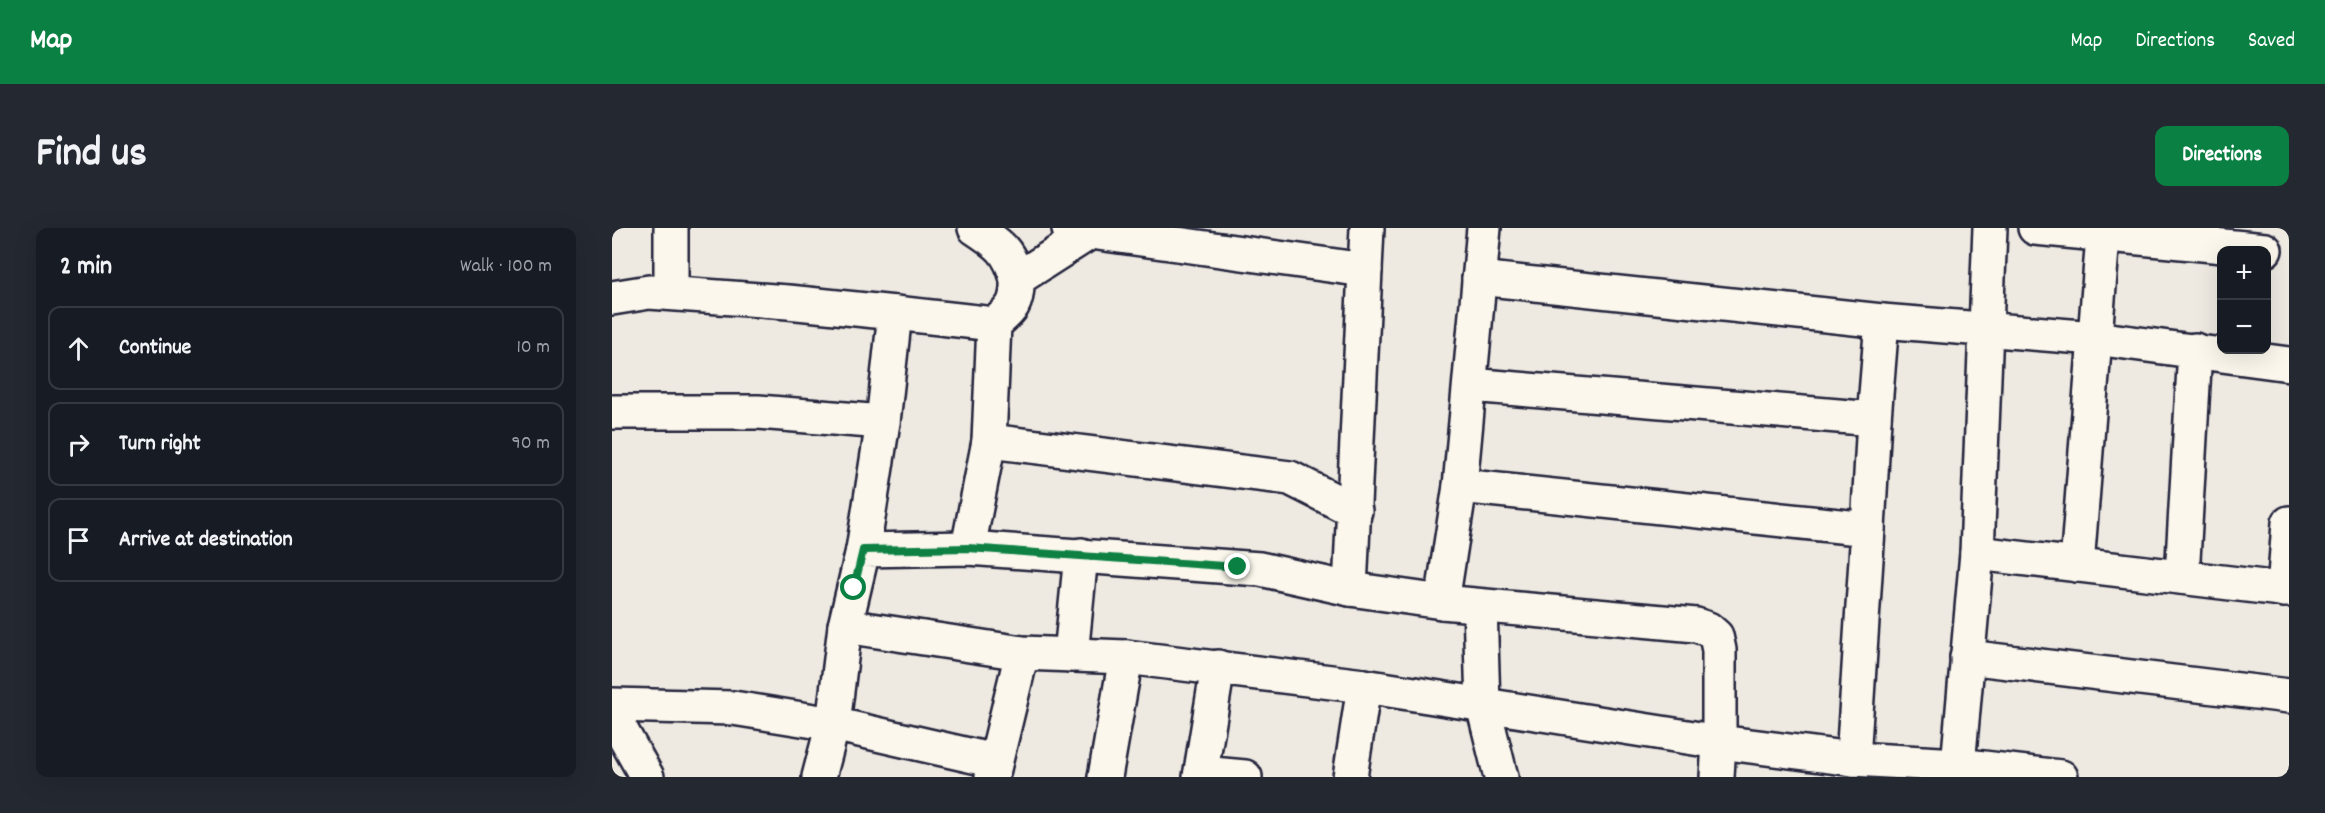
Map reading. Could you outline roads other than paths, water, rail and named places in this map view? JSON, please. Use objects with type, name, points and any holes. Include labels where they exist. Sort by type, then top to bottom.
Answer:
[{"type":"street","points":[[671,228],[671,293]]},
{"type":"street","points":[[612,297],[650,292],[671,293],[994,324],[1012,310],[1018,293],[1017,279],[1012,261],[998,244],[975,228]]},
{"type":"street","points":[[1058,228],[1365,270]]},
{"type":"street","points":[[1350,589],[1367,228]]},
{"type":"street","points":[[1442,602],[1460,486],[1484,228]]},
{"type":"street","points":[[1958,771],[1977,553],[1990,228]]},
{"type":"street","points":[[2035,228],[2217,246]]},
{"type":"street","points":[[1017,279],[1092,231]]},
{"type":"street","points":[[2077,565],[2103,236]]},
{"type":"street","points":[[2271,251],[2289,253]]},
{"type":"street","points":[[1479,278],[1882,321],[2095,338],[2289,364]]},
{"type":"street","points":[[819,777],[833,724],[845,626],[863,550],[884,422],[895,313]]},
{"type":"street","points":[[1853,759],[1882,321]]},
{"type":"street","points":[[968,548],[989,441],[994,324]]},
{"type":"street","points":[[2182,577],[2195,350]]},
{"type":"street","points":[[1470,385],[1874,419]]},
{"type":"street","points":[[612,412],[758,412],[884,422]]},
{"type":"street","points":[[989,441],[1290,478],[1355,511]]},
{"type":"street","points":[[1460,486],[1868,529]]},
{"type":"street","points":[[1977,553],[2287,590],[2289,523]]},
{"type":"street","points":[[863,550],[968,548],[1260,569],[1350,589],[1442,602],[1696,625],[1708,629],[1716,636],[1719,650],[1717,777]]},
{"type":"street","points":[[1071,655],[1080,555]]},
{"type":"street","points":[[1480,606],[1483,705],[1501,777]]},
{"type":"street","points":[[845,626],[1022,652],[1126,657],[1364,686],[1719,742],[1853,759],[1958,771],[2061,777]]},
{"type":"street","points":[[612,705],[733,708],[833,724],[994,769],[1022,652]]},
{"type":"street","points":[[1105,777],[1126,657]]},
{"type":"street","points":[[1967,657],[2289,696]]},
{"type":"street","points":[[1218,667],[1200,775],[1245,777]]},
{"type":"street","points":[[1350,777],[1364,686]]},
{"type":"street","points":[[612,714],[647,777]]}]
